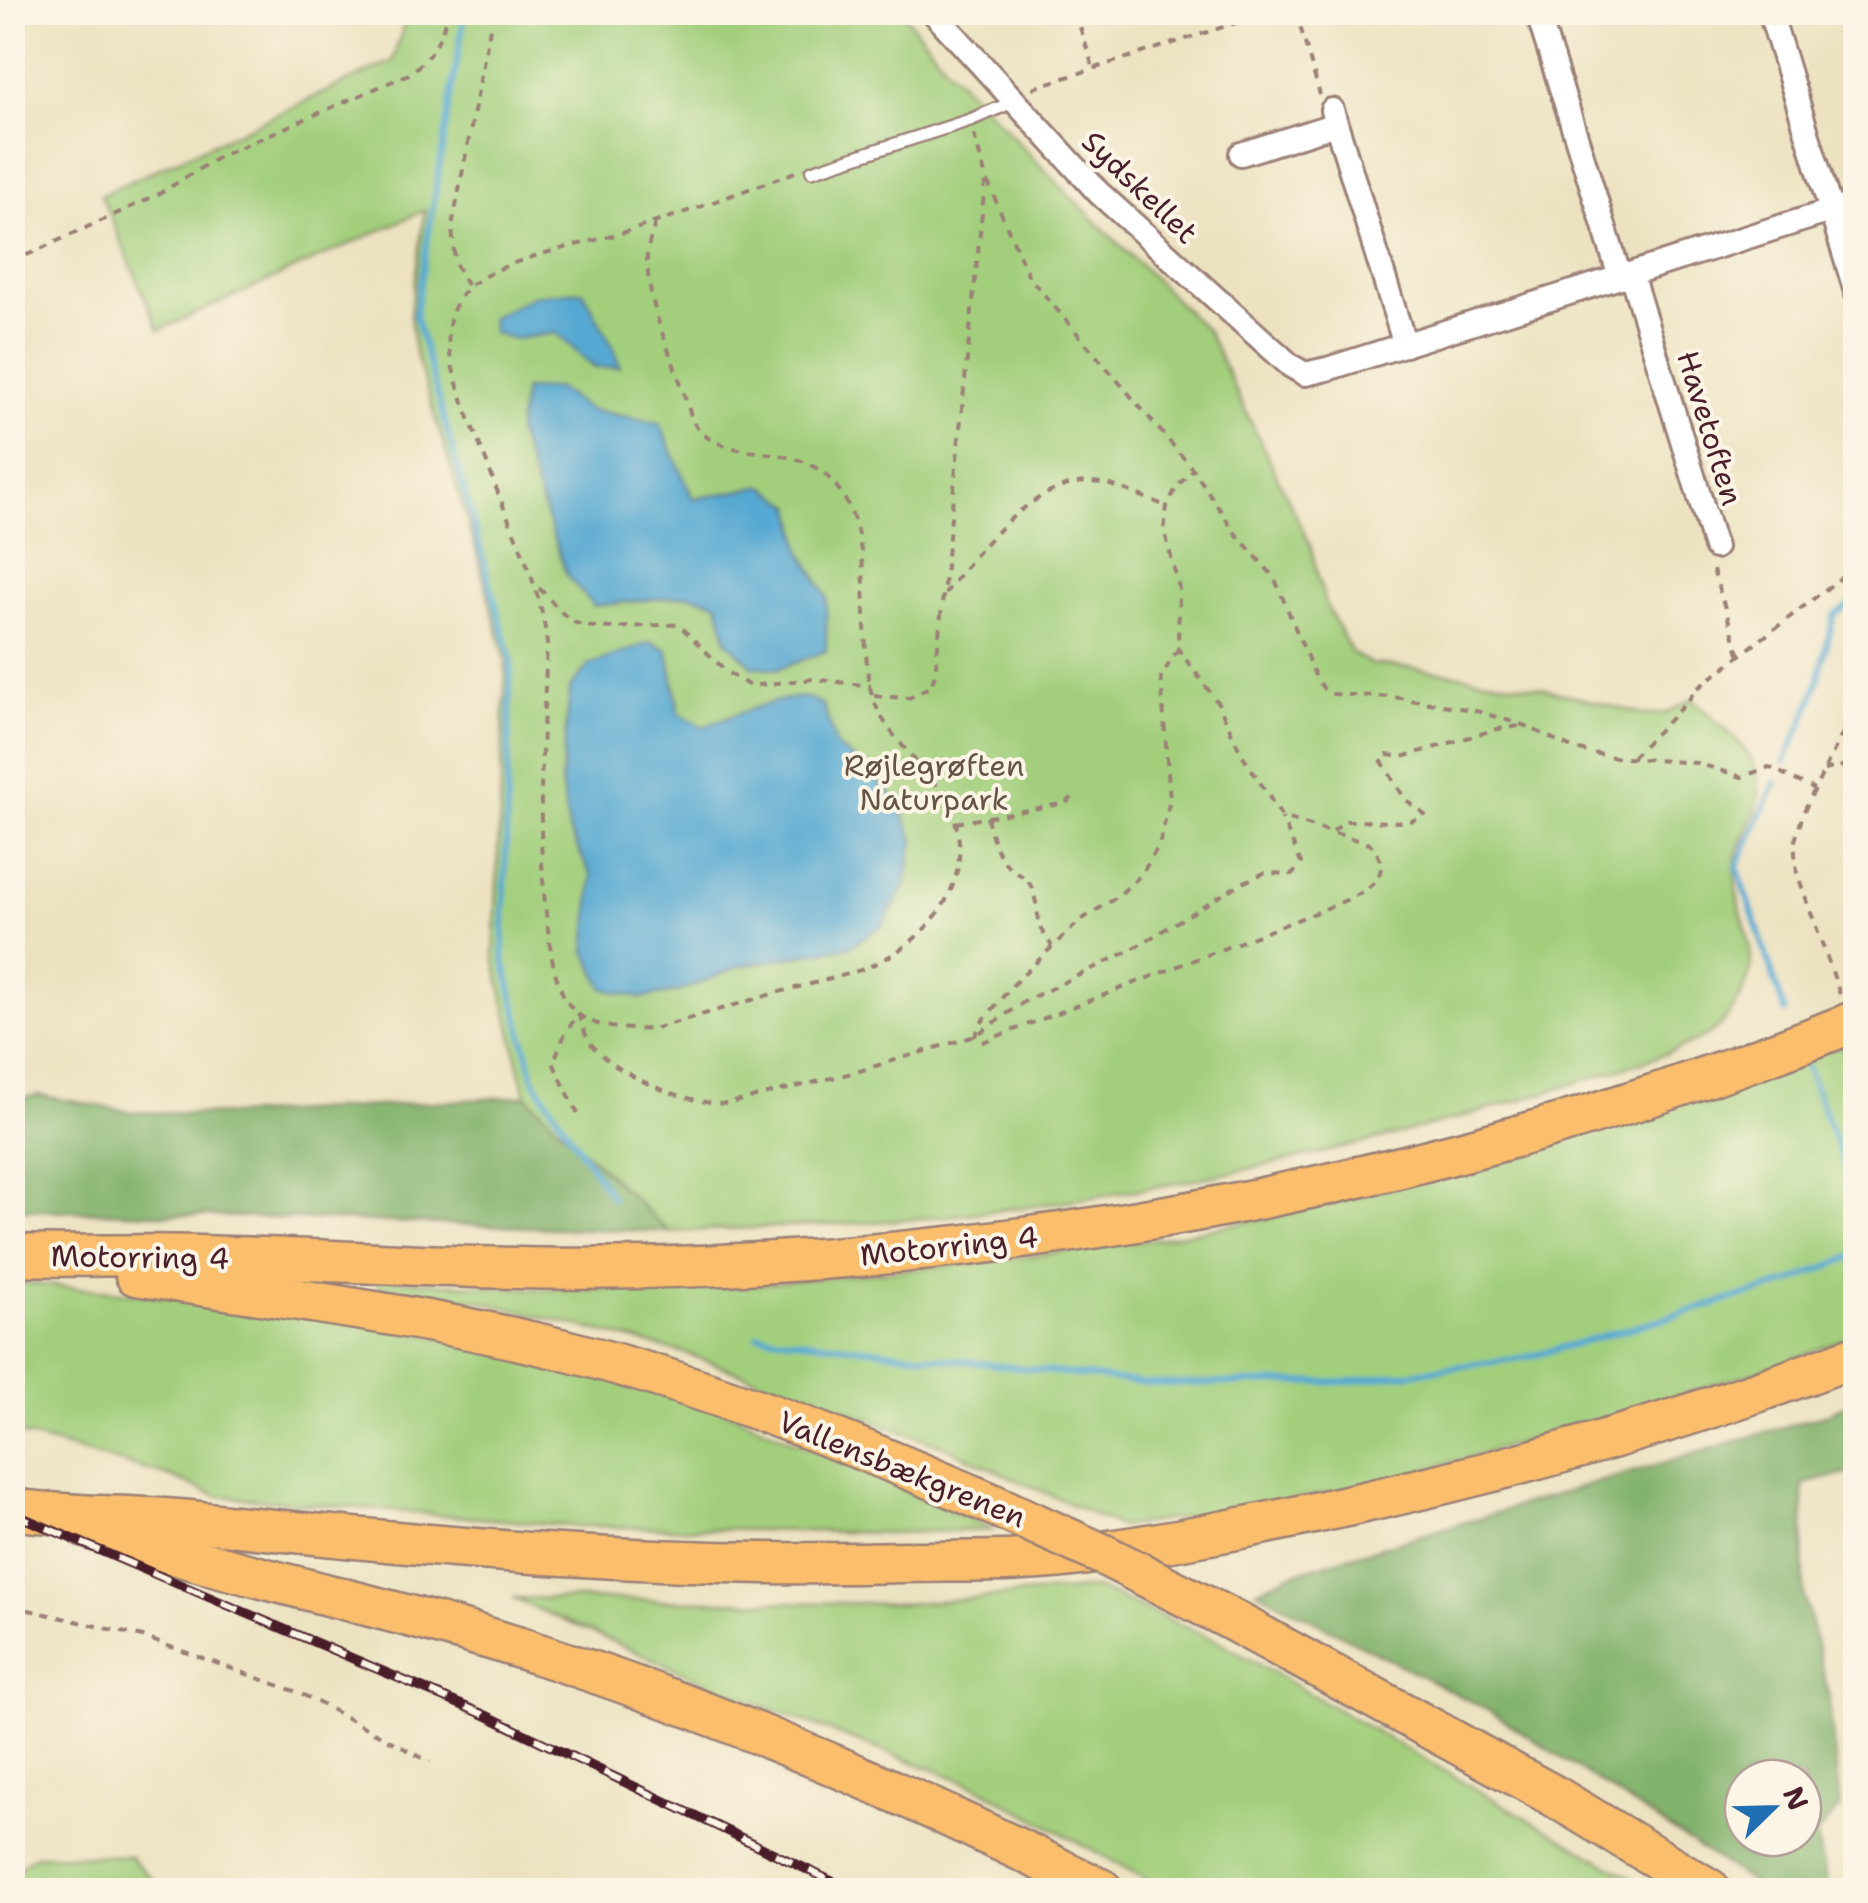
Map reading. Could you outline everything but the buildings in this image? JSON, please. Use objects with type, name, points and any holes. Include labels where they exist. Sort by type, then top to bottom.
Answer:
[{"type":"highway","name":"Motorring 4","points":[[16,1255],[197,1256],[526,1269],[642,1268],[939,1250],[1060,1234],[1230,1205],[1484,1146],[1636,1101],[1781,1051],[1848,1007]]},
{"type":"highway","name":"Vallensbækgrenen","points":[[16,1255],[399,1314],[565,1350],[702,1390],[834,1436],[1104,1555],[1232,1620],[1554,1796],[1710,1890]]},
{"type":"highway","points":[[28,1511],[143,1515],[348,1538],[612,1558],[790,1565],[1069,1556],[1229,1532],[1482,1476],[1776,1386],[1856,1356]]},
{"type":"highway","points":[[28,1511],[544,1656],[712,1715],[854,1772],[1102,1890]]},
{"type":"street","name":"Sydskellet","points":[[933,12],[1099,193],[1290,366],[1305,374],[1327,370],[1405,345]]},
{"type":"street","points":[[1770,12],[1856,292]]},
{"type":"street","name":"Havetoften","points":[[1541,24],[1715,547]]},
{"type":"street","points":[[1241,154],[1334,117],[1405,345],[1856,203]]},
{"type":"lane","points":[[812,171],[970,120],[1013,102]]},
{"type":"path","points":[[12,262],[159,194],[220,156],[409,74],[427,60],[439,42],[447,12]]},
{"type":"path","points":[[468,287],[456,263],[452,227],[493,12]]},
{"type":"path","points":[[1075,12],[1093,67]]},
{"type":"path","points":[[1223,12],[1227,26]]},
{"type":"path","points":[[1013,102],[1030,89],[1270,12]]},
{"type":"path","points":[[1296,12],[1322,102],[1334,117]]},
{"type":"path","points":[[970,120],[986,178],[1018,256],[1044,298],[1193,469],[1236,534],[1274,578],[1298,639],[1324,689],[1333,694],[1393,697],[1473,710],[1526,726],[1574,749],[1630,759],[1697,763],[1742,777],[1769,767],[1814,789]]},
{"type":"path","points":[[812,171],[803,170],[655,222],[503,268],[468,287],[449,320],[448,341],[454,367],[496,488],[537,585],[546,644],[540,874],[554,970],[591,1044],[651,1086],[708,1104],[726,1104],[856,1072],[975,1036],[1028,1000],[1129,951],[1240,884],[1264,873],[1292,874],[1301,863],[1282,817],[1240,751],[1218,703],[1178,650]]},
{"type":"path","points":[[872,696],[909,698],[931,686],[986,178]]},
{"type":"path","points":[[578,1014],[627,1030],[652,1028],[864,968],[897,952],[921,934],[947,902],[959,852],[956,823],[932,779],[889,728],[872,696],[865,588],[854,520],[847,501],[835,483],[801,460],[714,442],[697,430],[650,288],[647,255],[655,222]]},
{"type":"path","points":[[975,1036],[980,1023],[1013,985],[1081,920],[1117,897],[1142,874],[1159,845],[1170,784],[1161,678],[1178,650],[1179,589],[1164,529],[1167,506],[1193,469]]},
{"type":"path","points":[[942,598],[998,530],[1022,510],[1064,487],[1102,483],[1167,506]]},
{"type":"path","name":"Havetoften","points":[[1715,547],[1709,556],[1740,656]]},
{"type":"path","points":[[1630,759],[1694,691],[1856,566]]},
{"type":"path","points":[[1849,571],[1856,583]]},
{"type":"path","points":[[537,585],[574,622],[618,628],[679,624],[728,673],[750,686],[812,679],[870,686]]},
{"type":"path","points":[[1848,1007],[1797,874],[1794,844],[1814,789],[1856,706]]},
{"type":"path","points":[[1333,831],[1346,820],[1409,822],[1425,816],[1405,799],[1381,760],[1387,755],[1402,757],[1497,729],[1526,726]]},
{"type":"path","points":[[1824,770],[1842,766],[1856,770]]},
{"type":"path","points":[[956,823],[1066,803],[1074,796]]},
{"type":"path","points":[[987,817],[993,842],[1006,865],[1025,878],[1032,889],[1039,929],[1052,946]]},
{"type":"path","points":[[975,1036],[983,1042],[997,1039],[1366,891],[1376,881],[1381,865],[1370,844],[1282,817]]},
{"type":"path","points":[[578,1014],[564,1034],[553,1063],[578,1114]]},
{"type":"path","points":[[12,1606],[143,1637],[300,1693],[430,1762]]},
{"type":"path","points":[[1850,1890],[1856,1880]]},
{"type":"green space","name":"Røjlegrøften Naturpark","points":[[407,13],[903,13],[949,70],[1207,331],[1310,545],[1325,603],[1352,653],[1371,664],[1543,688],[1645,715],[1666,713],[1692,699],[1744,749],[1758,779],[1759,796],[1735,865],[1751,962],[1748,980],[1723,1022],[1697,1040],[1658,1056],[1508,1104],[1353,1145],[1195,1179],[957,1215],[669,1232],[526,1096],[494,957],[506,661],[414,348],[410,314],[425,210],[159,330],[101,195],[393,61]]},
{"type":"green space","points":[[1842,1045],[1855,1070],[1855,1335],[1778,1365],[1582,1425],[1378,1483],[1261,1506],[1120,1527],[946,1447],[685,1353],[479,1301],[378,1287],[379,1279],[531,1289],[730,1287],[992,1261],[1163,1238],[1294,1212],[1499,1160]]},
{"type":"green space","points":[[38,1095],[131,1112],[241,1115],[526,1096],[669,1232],[13,1209],[13,1100]]},
{"type":"green space","points":[[12,1282],[326,1311],[703,1401],[995,1530],[888,1533],[574,1526],[217,1496],[169,1476],[13,1432]]},
{"type":"green space","points":[[1855,1400],[1855,1472],[1803,1484],[1804,1596],[1828,1691],[1840,1807],[1823,1826],[1823,1758],[1723,1758],[1723,1858],[1821,1858],[1828,1890],[1763,1890],[1493,1713],[1257,1591],[1288,1575],[1827,1414]]},
{"type":"green space","points":[[1096,1588],[1218,1641],[1652,1890],[1166,1890],[972,1784],[747,1700],[512,1598],[903,1604]]},
{"type":"green space","points":[[36,1855],[129,1856],[163,1890],[13,1890],[18,1869]]},
{"type":"water","points":[[583,291],[620,367],[595,368],[556,333],[515,339],[493,333],[491,318],[535,295]]},
{"type":"water","points":[[556,388],[589,410],[660,423],[693,499],[764,486],[793,506],[801,550],[827,597],[826,651],[779,669],[752,666],[727,641],[718,603],[690,595],[594,606],[567,576],[517,432],[524,390]]},
{"type":"water","points":[[651,642],[668,650],[679,713],[703,727],[785,700],[808,698],[823,705],[837,747],[866,768],[898,802],[914,839],[906,884],[883,925],[850,946],[740,966],[681,991],[641,998],[604,989],[586,951],[592,877],[569,831],[561,783],[570,688],[589,665]]},
{"type":"waterway","points":[[465,12],[415,315],[511,659],[503,956],[534,1080],[612,1198]]},
{"type":"waterway","points":[[1785,762],[1814,697],[1834,615],[1856,601]]},
{"type":"waterway","points":[[1776,782],[1737,866],[1785,1012]]},
{"type":"waterway","points":[[1806,1066],[1856,1195]]},
{"type":"waterway","points":[[758,1335],[1149,1384],[1345,1382],[1528,1357],[1782,1285],[1856,1255]]},
{"type":"railway","points":[[12,1513],[485,1715],[850,1890]]}]
